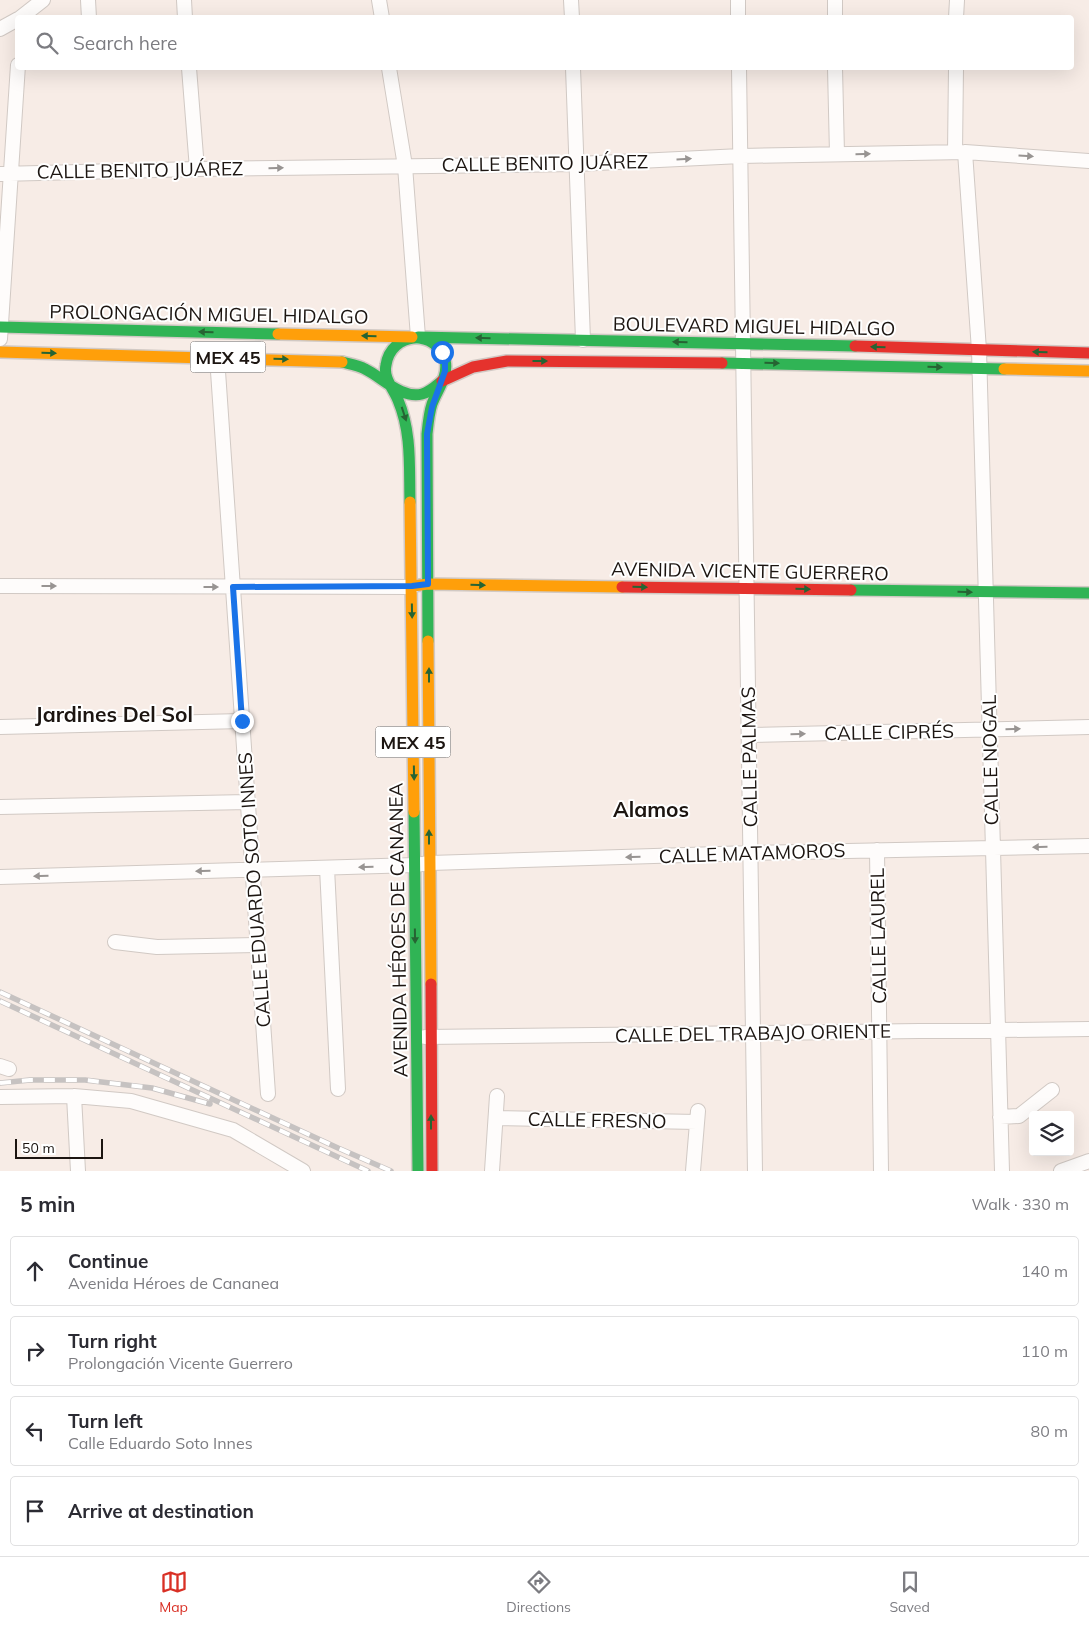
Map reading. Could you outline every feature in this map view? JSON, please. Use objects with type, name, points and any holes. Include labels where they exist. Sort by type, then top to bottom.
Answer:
[{"type":"main road","name":"PROLONGACIÓN MIGUEL HIDALGO","points":[[0,331],[418,337]]},
{"type":"main road","name":"BOULEVARD MIGUEL HIDALGO","points":[[418,337],[743,342],[1089,353]]},
{"type":"main road","name":"AVENIDA HÉROES DE CANANEA","points":[[418,1171],[409,439],[404,412],[387,379],[385,368],[386,358],[390,349],[398,342],[407,338],[418,337],[436,344],[442,352],[445,361],[445,371],[432,407],[427,434],[432,1171]]},
{"type":"main road","points":[[506,338],[507,361]]},
{"type":"main road","name":"MEX 45","points":[[0,352],[336,360],[366,370],[392,388],[409,395],[428,393],[442,381]]},
{"type":"main road","name":"BOULEVARD MIGUEL HIDALGO","points":[[442,381],[467,369],[494,362],[507,361],[744,363],[1089,371]]},
{"type":"main road","name":"AVENIDA VICENTE GUERRERO","points":[[412,586],[428,584],[1089,593]]},
{"type":"street","points":[[24,15],[43,0]]},
{"type":"street","points":[[88,0],[89,15]]},
{"type":"street","points":[[184,0],[185,15]]},
{"type":"street","points":[[379,0],[382,15]]},
{"type":"street","points":[[571,0],[572,15]]},
{"type":"street","points":[[738,0],[738,15]]},
{"type":"street","points":[[834,0],[835,15]]},
{"type":"street","points":[[956,15],[957,0]]},
{"type":"street","points":[[0,29],[15,21]]},
{"type":"street","points":[[0,331],[5,173],[17,70]]},
{"type":"street","points":[[189,70],[197,168]]},
{"type":"street","points":[[389,70],[405,166],[418,337]]},
{"type":"street","points":[[573,70],[583,340]]},
{"type":"street","name":"CALLE PALMAS","points":[[739,70],[756,1171]]},
{"type":"street","points":[[836,70],[837,154]]},
{"type":"street","name":"CALLE NOGAL","points":[[956,70],[960,152],[980,350],[1002,1171]]},
{"type":"street","name":"CALLE BENITO JUÁREZ","points":[[5,173],[197,168],[577,164],[741,156],[960,152],[1089,161]]},
{"type":"street","name":"CALLE EDUARDO SOTO INNES","points":[[217,357],[268,1094]]},
{"type":"street","points":[[0,586],[412,586]]},
{"type":"street","points":[[0,727],[242,721]]},
{"type":"street","name":"CALLE CIPRÉS","points":[[749,735],[1089,727]]},
{"type":"street","points":[[0,807],[248,802]]},
{"type":"street","name":"CALLE MATAMOROS","points":[[0,877],[751,853],[1089,846]]},
{"type":"street","name":"CALLE LAUREL","points":[[877,850],[882,1171]]},
{"type":"street","points":[[327,868],[338,1089]]},
{"type":"street","points":[[115,942],[157,947],[258,945]]},
{"type":"street","name":"CALLE DEL TRABAJO ORIENTE","points":[[416,1037],[1089,1029]]},
{"type":"street","points":[[1000,1117],[1019,1116],[1052,1090]]},
{"type":"street","points":[[0,1097],[74,1096],[131,1101],[233,1130],[303,1171]]},
{"type":"street","points":[[74,1096],[78,1171]]},
{"type":"street","points":[[492,1171],[497,1096]]},
{"type":"street","name":"CALLE FRESNO","points":[[496,1118],[698,1116],[693,1171]]},
{"type":"street","points":[[1061,1171],[1089,1161]]},
{"type":"railway","points":[[0,992],[391,1171]]},
{"type":"railway","points":[[0,1001],[368,1171]]},
{"type":"railway","points":[[0,1083],[30,1080],[85,1080],[152,1088],[210,1104]]},
{"type":"traffic: fast","points":[[0,327],[278,334]]},
{"type":"traffic: fast","points":[[418,337],[855,346]]},
{"type":"traffic: fast","points":[[410,502],[409,450],[406,425],[385,370],[390,354],[396,346],[404,340],[414,338],[432,343],[440,350],[446,366],[442,383],[431,407],[427,434],[428,641]]},
{"type":"traffic: fast","points":[[342,362],[362,368],[399,390],[414,395],[425,393],[442,381]]},
{"type":"traffic: fast","points":[[722,363],[1004,369]]},
{"type":"traffic: fast","points":[[851,590],[1089,593]]},
{"type":"traffic: fast","points":[[414,812],[418,1171]]},
{"type":"traffic: slow","points":[[278,334],[412,337]]},
{"type":"traffic: slow","points":[[0,352],[342,362]]},
{"type":"traffic: slow","points":[[1004,369],[1089,371]]},
{"type":"traffic: slow","points":[[410,502],[414,812]]},
{"type":"traffic: slow","points":[[413,586],[428,584],[622,587]]},
{"type":"traffic: slow","points":[[428,641],[431,984]]},
{"type":"traffic: jam","points":[[855,346],[1089,353]]},
{"type":"traffic: jam","points":[[442,381],[473,367],[507,361],[722,363]]},
{"type":"traffic: jam","points":[[622,587],[851,590]]},
{"type":"traffic: jam","points":[[431,984],[432,1171]]},
{"type":"district","name":"Jardines Del Sol","points":[[114,714]]},
{"type":"district","name":"Alamos","points":[[651,809]]},
{"type":"route","points":[[242,721],[233,587],[412,586],[428,584],[427,434],[436,393],[445,371],[445,361],[442,352]]}]
